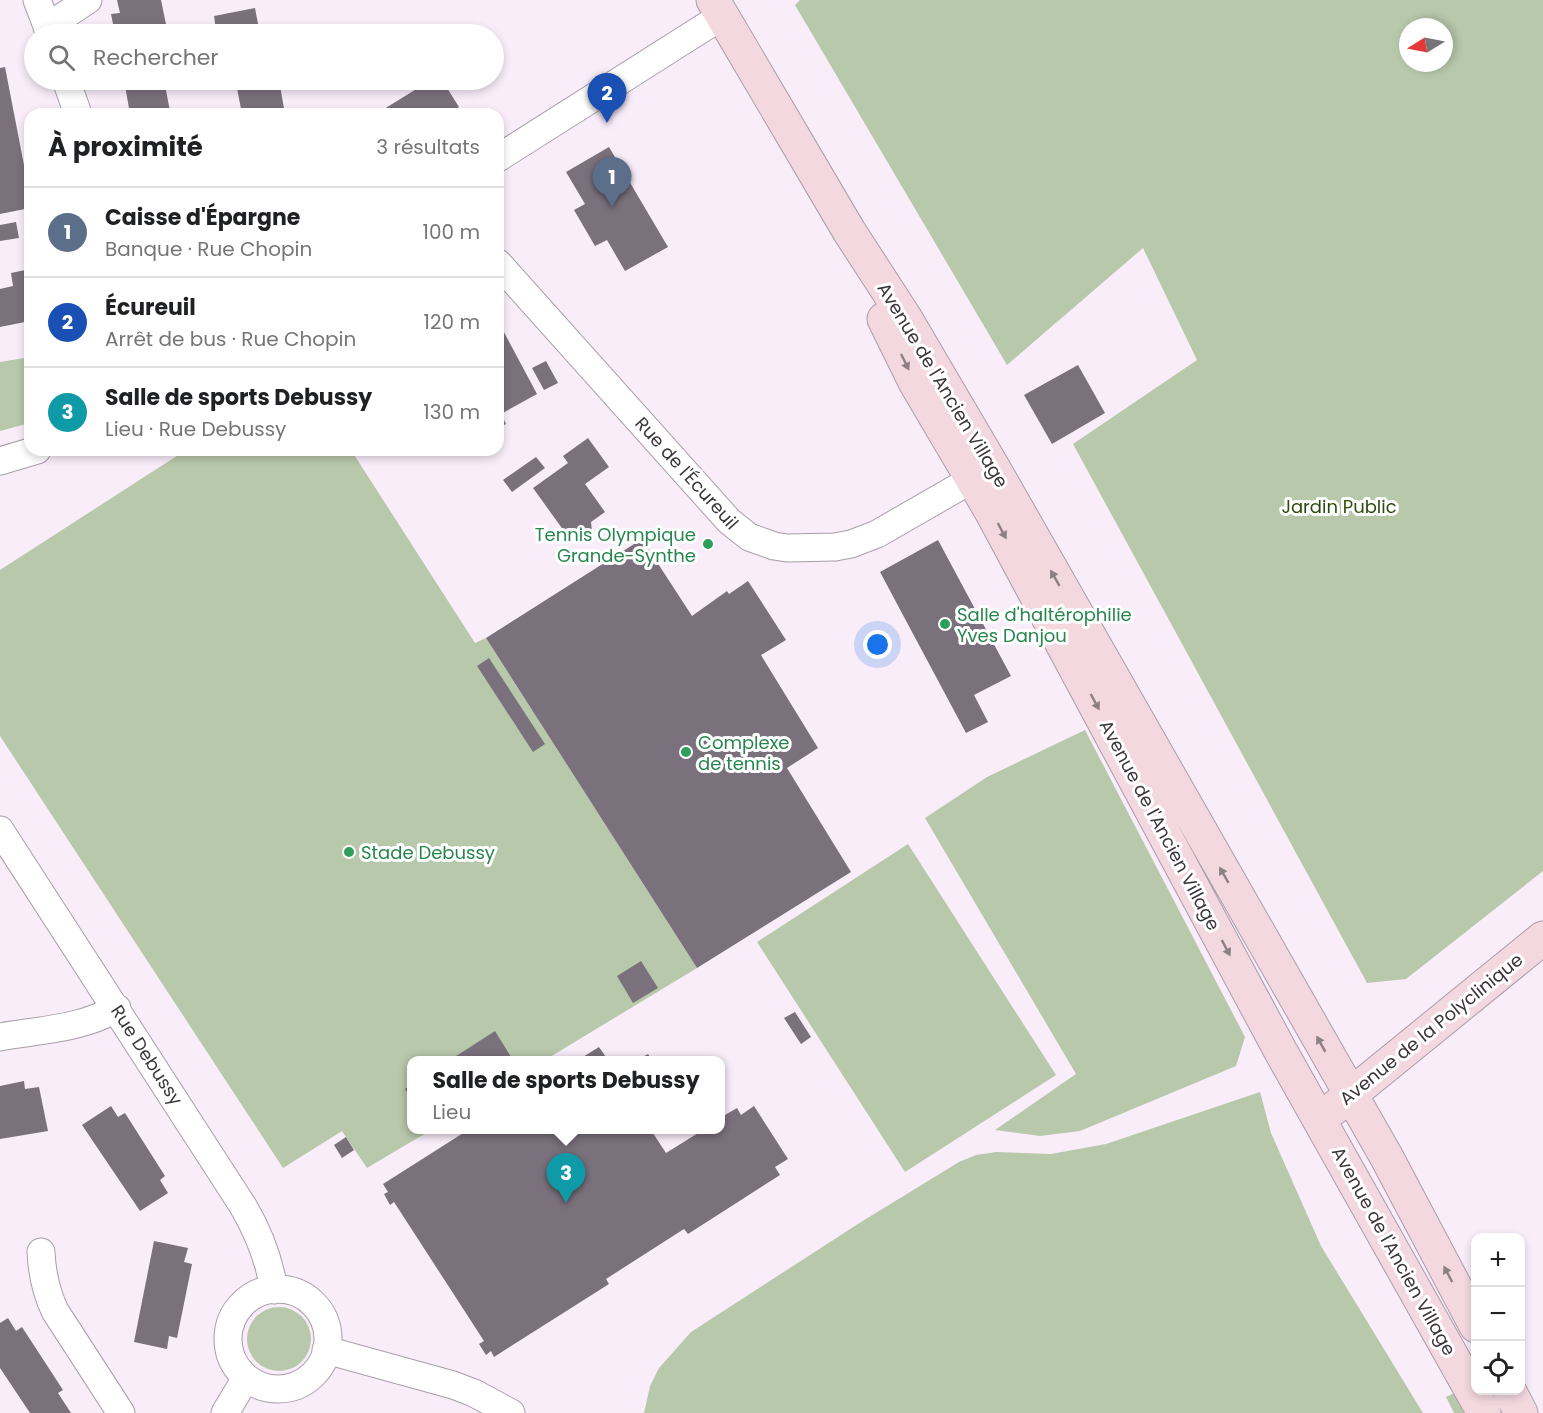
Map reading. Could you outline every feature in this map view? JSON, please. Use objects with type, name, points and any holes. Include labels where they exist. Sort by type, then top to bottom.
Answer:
[{"type":"street","points":[[37,0],[46,24]]},
{"type":"street","points":[[57,24],[88,0]]},
{"type":"street","points":[[504,154],[717,8]]},
{"type":"street","name":"Avenue de l'Ancien Village","points":[[717,8],[849,231],[906,319],[982,473],[1386,1156],[1471,1317]]},
{"type":"street","points":[[70,90],[76,108]]},
{"type":"street","name":"Rue de l'Écureuil","points":[[504,270],[729,521],[755,540],[787,548],[835,547],[851,544],[877,534],[982,473]]},
{"type":"street","points":[[0,461],[24,454]]},
{"type":"street","name":"Avenue de l'Ancien Village","points":[[982,473],[991,511],[1280,1050],[1484,1413]]},
{"type":"street","name":"Rue Debussy","points":[[0,830],[253,1222],[267,1255],[274,1290]]},
{"type":"street","name":"Avenue de la Polyclinique","points":[[1320,1120],[1543,938]]},
{"type":"street","points":[[0,1037],[86,1022],[117,1008]]},
{"type":"street","points":[[41,1252],[44,1280],[55,1311],[121,1413]]},
{"type":"street","points":[[274,1290],[291,1291],[318,1310],[325,1325],[326,1350],[320,1366],[302,1383],[277,1389],[269,1388],[246,1378],[231,1358],[228,1341],[230,1324],[244,1303],[258,1294],[274,1290]]},
{"type":"street","points":[[326,1350],[453,1385],[483,1397],[511,1413]]},
{"type":"street","points":[[225,1413],[246,1378]]},
{"type":"street","points":[[1512,1395],[1521,1413]]},
{"type":"green space","name":"Jardin Public","points":[[800,0],[1543,0],[1543,871],[1406,979],[1367,983],[1073,444],[1197,360],[1143,248],[1007,365],[795,5]]},
{"type":"green space","points":[[24,358],[24,425],[0,431],[0,362]]},
{"type":"green space","name":"Stade Debussy","points":[[177,456],[355,456],[475,643],[486,638],[697,968],[552,1056],[407,1056],[407,1134],[424,1134],[367,1168],[342,1131],[283,1168],[0,736],[0,570]]},
{"type":"green space","points":[[1085,730],[1245,1037],[1236,1066],[1080,1131],[1040,1136],[995,1130],[1076,1074],[925,818],[987,777]]},
{"type":"green space","points":[[908,844],[1056,1075],[905,1172],[757,942]]},
{"type":"green space","points":[[1260,1092],[1271,1133],[1321,1246],[1423,1413],[644,1413],[650,1386],[659,1368],[691,1332],[861,1222],[959,1162],[976,1155],[996,1152],[1051,1154],[1106,1144]]},
{"type":"green space","points":[[273,1307],[285,1307],[302,1316],[309,1327],[311,1339],[309,1351],[302,1362],[285,1371],[273,1371],[261,1366],[252,1357],[247,1345],[247,1333],[252,1321],[261,1312]]},
{"type":"green space","points":[[1454,1393],[1464,1413],[1454,1413],[1446,1397]]},
{"type":"building","points":[[117,0],[161,0],[166,24],[113,24],[111,14],[120,13]]},
{"type":"building","points":[[255,8],[258,24],[215,24],[214,16]]},
{"type":"building","points":[[5,67],[24,165],[24,209],[0,214],[0,68]]},
{"type":"building","points":[[126,90],[166,90],[169,108],[129,108]]},
{"type":"building","points":[[237,90],[281,90],[284,108],[241,108]]},
{"type":"building","points":[[415,90],[448,90],[459,107],[457,108],[386,108]]},
{"type":"building","points":[[609,147],[668,247],[625,271],[607,240],[595,246],[574,210],[585,204],[566,172]]},
{"type":"building","points":[[16,222],[19,238],[0,241],[0,225]]},
{"type":"building","points":[[24,270],[24,322],[0,327],[0,289],[13,286],[11,273]]},
{"type":"building","points":[[504,332],[537,394],[504,412]]},
{"type":"building","points":[[546,361],[558,383],[544,390],[532,368]]},
{"type":"building","points":[[1078,365],[1105,413],[1052,444],[1024,395]]},
{"type":"building","points":[[588,438],[609,467],[585,484],[605,512],[591,522],[592,532],[582,540],[573,536],[569,538],[533,488],[568,463],[563,456]]},
{"type":"building","points":[[536,457],[545,468],[512,492],[503,480]]},
{"type":"building","name":"Complexe de tennis","points":[[642,539],[692,616],[727,591],[729,594],[748,581],[786,640],[761,655],[818,748],[787,768],[851,872],[697,968],[486,638]]},
{"type":"building","name":"Salle d'haltérophilie Yves Danjou","points":[[938,540],[1011,676],[974,695],[988,722],[966,733],[880,572]]},
{"type":"building","points":[[489,658],[545,744],[533,752],[477,666]]},
{"type":"building","points":[[641,961],[658,988],[633,1003],[617,976]]},
{"type":"building","points":[[795,1012],[811,1037],[801,1044],[784,1018]]},
{"type":"building","points":[[495,1031],[511,1056],[456,1056]]},
{"type":"building","points":[[599,1047],[605,1056],[584,1056]]},
{"type":"building","points":[[24,1081],[25,1089],[39,1087],[48,1131],[0,1139],[0,1086]]},
{"type":"building","points":[[111,1106],[118,1117],[125,1113],[165,1176],[160,1180],[168,1193],[140,1211],[82,1125]]},
{"type":"building","points":[[754,1106],[788,1159],[775,1167],[780,1175],[688,1234],[684,1229],[606,1279],[609,1284],[494,1357],[491,1351],[486,1355],[479,1344],[484,1341],[394,1202],[390,1205],[384,1194],[388,1192],[383,1184],[462,1134],[654,1134],[666,1153],[697,1134],[725,1134],[725,1115],[737,1108],[741,1115]]},
{"type":"building","points":[[346,1137],[354,1150],[342,1158],[334,1145]]},
{"type":"building","points":[[154,1241],[188,1248],[184,1262],[192,1264],[177,1338],[169,1336],[167,1349],[134,1342]]},
{"type":"building","points":[[8,1318],[16,1331],[22,1327],[63,1390],[58,1393],[71,1413],[30,1413],[0,1368],[0,1323]]},
{"type":"place","name":"Écureuil","points":[[607,123]]},
{"type":"place","name":"Caisse d'Épargne","points":[[612,207]]},
{"type":"place","name":"Tennis Olympique Grande-Synthe","points":[[708,544]]},
{"type":"place","name":"Salle d'haltérophilie Yves Danjou","points":[[945,624]]},
{"type":"place","name":"Complexe de tennis","points":[[686,752]]},
{"type":"place","name":"Stade Debussy","points":[[349,852]]},
{"type":"place","name":"Salle de sports Debussy","points":[[566,1203]]}]
